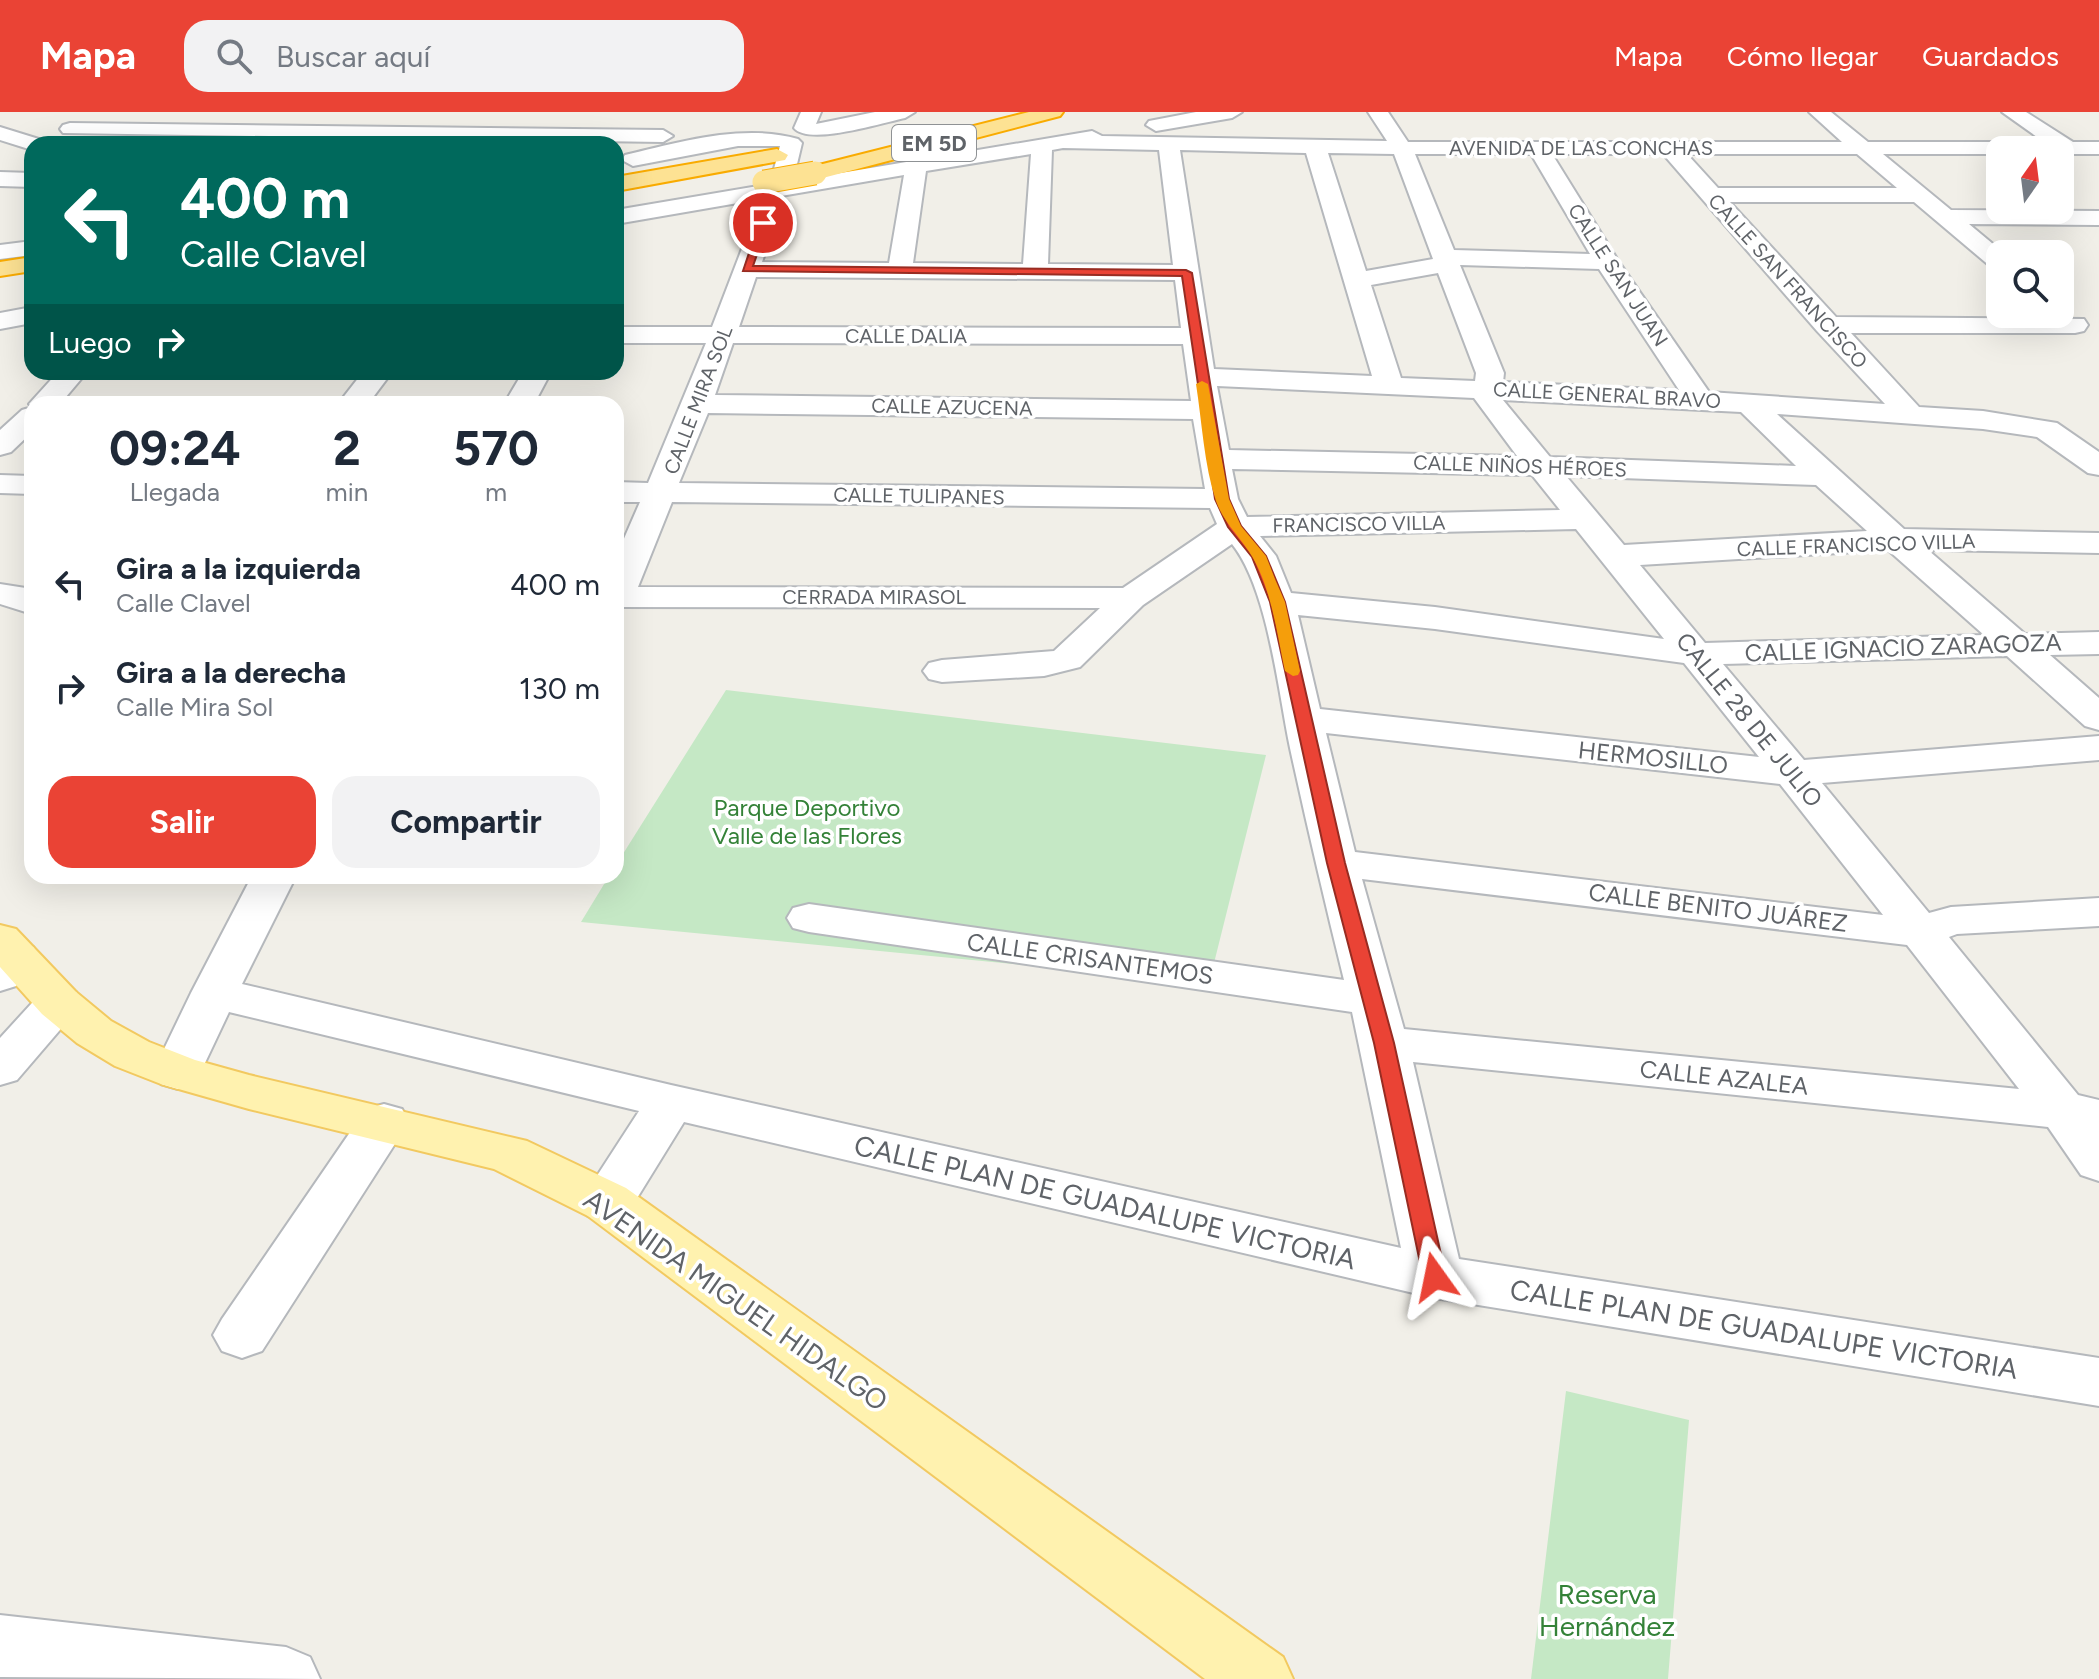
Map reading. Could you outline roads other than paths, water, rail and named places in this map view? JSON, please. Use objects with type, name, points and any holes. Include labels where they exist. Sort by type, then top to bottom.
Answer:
[{"type":"highway","name":"EM 5D","points":[[624,182],[778,147],[816,129],[980,112]]},
{"type":"highway","name":"EM 5D","points":[[772,191],[815,173],[1053,112]]},
{"type":"highway","points":[[0,269],[24,265]]},
{"type":"highway","points":[[0,288],[24,284]]},
{"type":"main road","name":"AVENIDA MIGUEL HIDALGO","points":[[6,957],[94,1032],[132,1054],[178,1072],[249,1092],[509,1154],[607,1202],[1259,1679]]},
{"type":"street","points":[[54,136],[104,112]]},
{"type":"street","points":[[205,136],[233,112]]},
{"type":"street","points":[[286,136],[314,112]]},
{"type":"street","points":[[418,136],[441,112]]},
{"type":"street","points":[[545,135],[562,112]]},
{"type":"street","points":[[651,157],[677,112]]},
{"type":"street","points":[[816,129],[905,112]]},
{"type":"street","points":[[624,213],[772,191],[1234,112],[1247,146]]},
{"type":"street","name":"CALLE 28 DE JULIO","points":[[1378,112],[1402,148],[1490,373],[1491,405],[1793,773],[1919,933],[2082,1113],[2099,1162]]},
{"type":"street","points":[[1819,112],[1986,250]]},
{"type":"street","points":[[2012,112],[2049,136]]},
{"type":"street","points":[[70,129],[173,136]]},
{"type":"street","points":[[0,133],[24,141]]},
{"type":"street","points":[[512,136],[663,136]]},
{"type":"street","points":[[624,162],[753,138],[778,147]]},
{"type":"street","name":"AVENIDA DE LAS CONCHAS","points":[[1053,144],[1402,148],[1540,141],[1678,142],[1986,151]]},
{"type":"street","name":"CALLE SAN JUAN","points":[[1540,141],[1607,262],[1700,400]]},
{"type":"street","name":"CALLE SAN FRANCISCO","points":[[1678,142],[1711,195],[1908,412]]},
{"type":"street","name":"CALLE MIRA SOL","points":[[624,579],[662,493],[724,336],[791,143],[778,147]]},
{"type":"street","points":[[1035,271],[1053,144]]},
{"type":"street","points":[[1169,145],[1215,459],[1228,513],[1259,556],[1277,602],[1435,1277]]},
{"type":"street","points":[[1315,147],[1389,385]]},
{"type":"street","name":"AVENIDA DE LAS CONCHAS","points":[[2074,148],[2099,148]]},
{"type":"street","points":[[0,160],[24,149]]},
{"type":"street","points":[[900,270],[916,167]]},
{"type":"street","points":[[0,179],[24,180]]},
{"type":"street","points":[[1711,195],[1921,195]]},
{"type":"street","points":[[2074,208],[2094,221]]},
{"type":"street","points":[[1947,217],[2094,221]]},
{"type":"street","points":[[0,252],[24,249]]},
{"type":"street","points":[[1356,280],[1446,261],[1607,262]]},
{"type":"street","points":[[747,269],[1186,273]]},
{"type":"street","points":[[0,321],[24,316]]},
{"type":"street","points":[[1826,325],[2075,318],[2099,344]]},
{"type":"street","name":"CALLE DALIA","points":[[624,335],[1195,336]]},
{"type":"street","points":[[51,396],[66,380]]},
{"type":"street","points":[[359,396],[372,380]]},
{"type":"street","name":"CALLE GENERAL BRAVO","points":[[1203,393],[1389,385],[1490,389],[1908,412],[2046,429],[2099,430]]},
{"type":"street","name":"CALLE AZUCENA","points":[[697,404],[1203,393]]},
{"type":"street","points":[[1749,403],[1824,476],[2099,718]]},
{"type":"street","points":[[0,446],[24,424]]},
{"type":"street","points":[[2046,429],[2099,466]]},
{"type":"street","name":"CALLE NIÑOS HÉROES","points":[[1215,459],[1824,476]]},
{"type":"street","points":[[0,484],[24,485]]},
{"type":"street","name":"CALLE TULIPANES","points":[[624,492],[1228,513]]},
{"type":"street","points":[[942,671],[1044,665],[1067,659],[1228,513]]},
{"type":"street","name":"FRANCISCO VILLA","points":[[1228,513],[1584,519]]},
{"type":"street","name":"CALLE FRANCISCO VILLA","points":[[1614,556],[1898,539],[2099,543]]},
{"type":"street","points":[[0,594],[24,599]]},
{"type":"street","name":"CERRADA MIRASOL","points":[[624,597],[1131,598]]},
{"type":"street","name":"CALLE IGNACIO ZARAGOZA","points":[[1277,602],[1435,618],[1696,654],[2099,643]]},
{"type":"street","name":"HERMOSILLO","points":[[1303,719],[1793,773],[2099,748]]},
{"type":"street","name":"CALLE BENITO JUÁREZ","points":[[1336,863],[1919,933],[1951,921],[2099,912]]},
{"type":"street","points":[[178,1072],[270,884]]},
{"type":"street","name":"CALLE CRISANTEMOS","points":[[809,918],[1377,1021]]},
{"type":"street","name":"CALLE PLAN DE GUADALUPE VICTORIA","points":[[214,993],[671,1102],[1435,1277],[2099,1382]]},
{"type":"street","points":[[0,1068],[59,1003]]},
{"type":"street","name":"CALLE AZALEA","points":[[1377,1021],[2082,1113]]},
{"type":"street","points":[[607,1202],[671,1102]]},
{"type":"street","points":[[242,1335],[384,1122]]},
{"type":"street","points":[[0,1646],[286,1679]]},
{"type":"park label","name":"Parque Deportivo Valle de las Flores","points":[[807,822]]},
{"type":"park label","name":"Reserva Hernández","points":[[1607,1610]]}]
